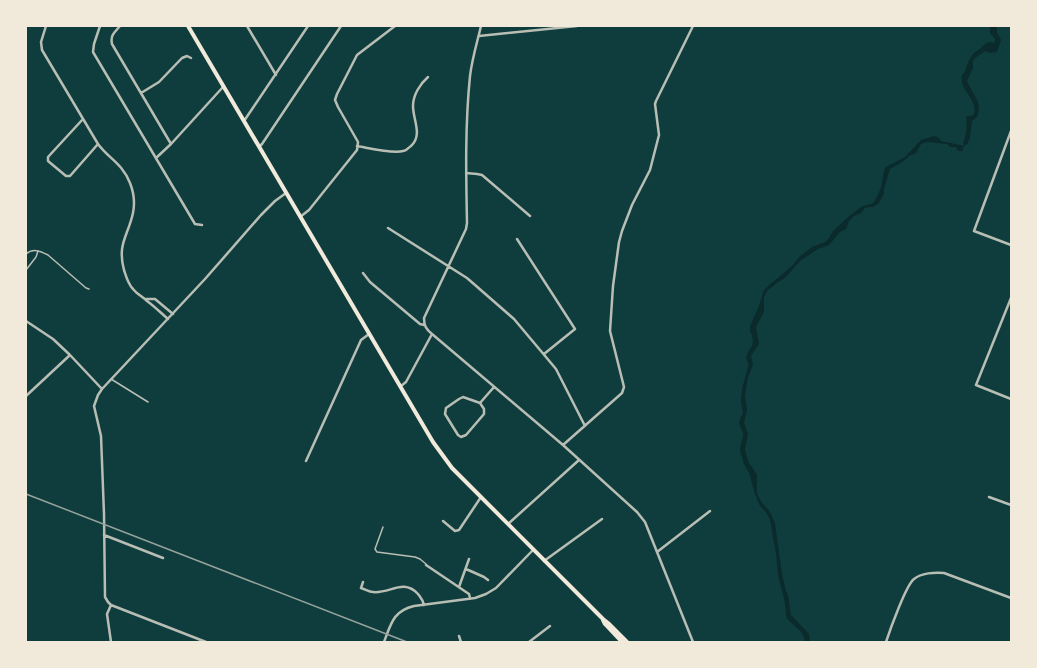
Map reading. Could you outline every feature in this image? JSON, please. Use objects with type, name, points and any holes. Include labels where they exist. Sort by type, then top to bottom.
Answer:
[{"type":"main road","points":[[188,26],[442,455],[452,468],[544,561],[603,620],[628,642]]},
{"type":"main road","points":[[603,620],[622,642]]},
{"type":"street","points":[[46,26],[41,42],[42,50],[98,144],[103,151],[124,171],[134,196],[132,218],[122,247],[122,262],[126,276],[132,288],[168,319]]},
{"type":"street","points":[[100,26],[93,52],[195,224],[202,225]]},
{"type":"street","points":[[120,26],[112,34],[112,44],[171,144]]},
{"type":"street","points":[[247,26],[276,75]]},
{"type":"street","points":[[244,121],[308,26]]},
{"type":"street","points":[[259,147],[341,26]]},
{"type":"street","points":[[300,216],[309,210],[357,150],[358,142],[335,100],[337,94],[357,55],[395,26]]},
{"type":"street","points":[[481,26],[474,51],[467,113],[466,229],[424,318],[425,328],[563,446],[637,512],[645,522],[693,642]]},
{"type":"street","points":[[478,36],[576,26]]},
{"type":"street","points":[[563,446],[622,393],[624,387],[610,331],[613,286],[619,242],[632,205],[650,170],[659,135],[655,104],[656,101],[693,26]]},
{"type":"street","points":[[141,94],[160,82],[182,58],[187,56],[191,58]]},
{"type":"street","points":[[358,146],[396,152],[405,151],[412,145],[417,136],[412,106],[415,94],[422,82],[428,77]]},
{"type":"street","points":[[156,158],[171,144],[223,87]]},
{"type":"street","points":[[83,119],[48,157],[48,161],[66,176],[70,176],[98,144]]},
{"type":"street","points":[[1011,131],[974,231],[1011,245]]},
{"type":"street","points":[[466,173],[482,175],[530,216]]},
{"type":"street","points":[[206,642],[111,605],[105,597],[101,436],[94,406],[98,394],[111,379],[173,314],[261,215],[275,201],[286,193]]},
{"type":"street","points":[[388,228],[467,278],[514,318],[556,369],[585,426]]},
{"type":"street","points":[[517,239],[575,329],[544,354]]},
{"type":"street","points":[[363,273],[370,282],[420,324],[424,325]]},
{"type":"street","points":[[1011,298],[976,385],[1011,399]]},
{"type":"street","points":[[146,299],[155,299],[173,314]]},
{"type":"street","points":[[26,321],[54,339],[102,389]]},
{"type":"street","points":[[306,461],[361,340],[369,334]]},
{"type":"street","points":[[401,386],[406,382],[432,334]]},
{"type":"street","points":[[26,396],[70,355]]},
{"type":"street","points":[[480,403],[494,387]]},
{"type":"street","points":[[463,397],[480,403],[484,409],[484,414],[466,435],[461,437],[445,414],[446,408],[459,398],[463,397]]},
{"type":"street","points":[[508,524],[579,460]]},
{"type":"street","points":[[443,521],[455,531],[459,530],[481,497]]},
{"type":"street","points":[[989,497],[1011,505]]},
{"type":"street","points":[[657,552],[710,511]]},
{"type":"street","points":[[544,561],[602,519]]},
{"type":"street","points":[[104,535],[163,558]]},
{"type":"street","points":[[384,642],[394,619],[406,608],[486,594],[496,588],[534,550]]},
{"type":"street","points":[[459,587],[469,559]]},
{"type":"street","points":[[426,565],[469,594],[470,598]]},
{"type":"street","points":[[466,569],[488,580]]},
{"type":"street","points":[[886,642],[906,593],[913,580],[919,576],[936,572],[944,573],[1011,598]]},
{"type":"street","points":[[363,582],[361,588],[373,592],[403,586],[415,591],[422,599],[424,605]]},
{"type":"street","points":[[111,605],[107,614],[111,642]]},
{"type":"street","points":[[529,642],[550,626]]},
{"type":"street","points":[[459,636],[461,642]]},
{"type":"lane","points":[[26,254],[30,250],[33,250],[48,255],[89,289]]},
{"type":"lane","points":[[26,270],[36,257],[38,251]]},
{"type":"lane","points":[[111,379],[148,402]]},
{"type":"lane","points":[[383,527],[375,549],[377,552],[415,557],[420,559],[426,565]]},
{"type":"water","points":[[990,26],[997,26],[997,32],[1001,40],[997,52],[990,53],[985,51],[973,61],[973,68],[967,81],[977,99],[979,107],[978,115],[972,121],[970,137],[967,145],[963,143],[967,123],[966,116],[971,116],[974,114],[974,108],[973,103],[963,85],[962,74],[964,73],[973,54],[986,43],[995,42],[995,39],[990,33]]},
{"type":"water","points":[[934,136],[939,138],[941,141],[962,145],[963,151],[958,151],[956,147],[950,147],[947,144],[928,142],[921,144],[916,153],[890,169],[884,194],[878,204],[873,207],[865,208],[861,213],[854,216],[849,221],[846,229],[840,232],[829,245],[818,249],[800,261],[785,278],[767,291],[764,297],[764,312],[756,327],[759,344],[751,356],[753,365],[748,377],[745,395],[747,410],[744,423],[748,434],[745,449],[749,463],[757,475],[757,494],[770,512],[775,523],[782,574],[788,595],[791,615],[809,634],[810,642],[805,642],[805,638],[801,632],[787,619],[785,603],[778,575],[770,520],[766,512],[760,506],[740,451],[743,436],[739,423],[743,413],[741,401],[742,389],[748,367],[746,357],[753,341],[750,326],[764,290],[792,266],[799,257],[812,247],[825,242],[833,231],[848,217],[861,207],[874,202],[881,188],[884,170],[886,167],[905,157],[921,140]]},
{"type":"waterway","points":[[961,148],[966,142]]},
{"type":"railway","points":[[26,494],[407,642]]}]
